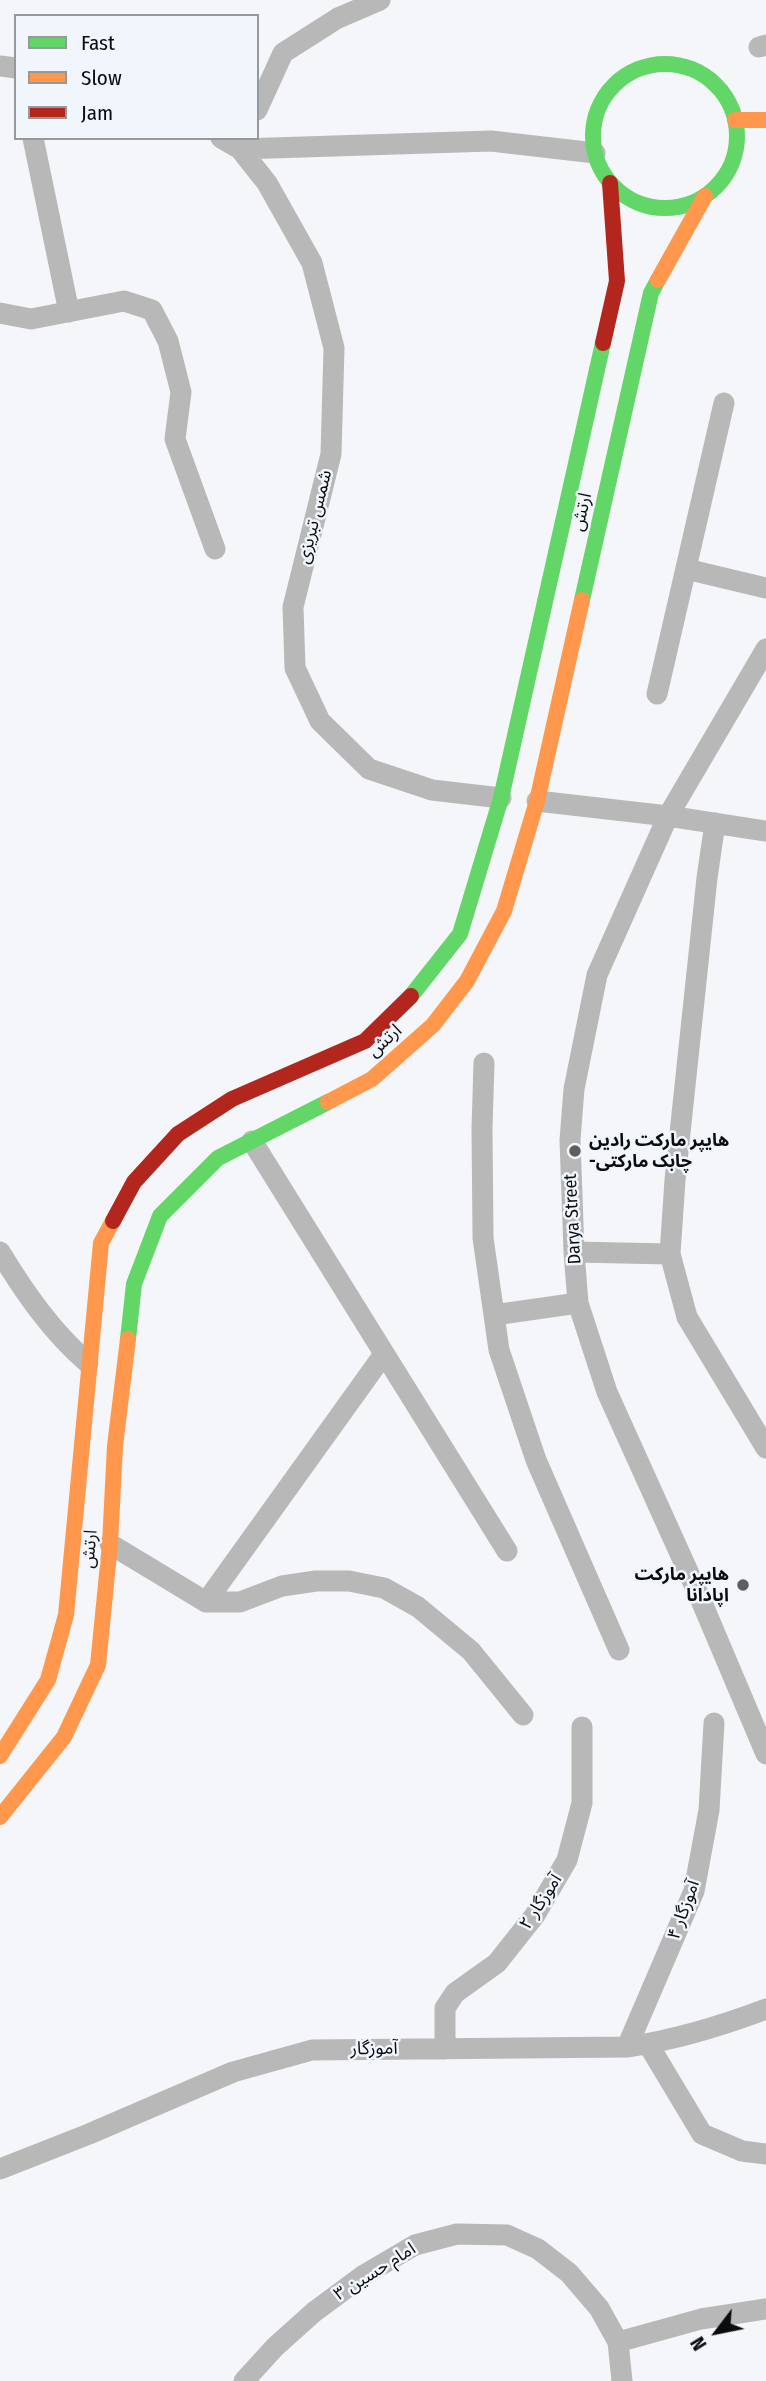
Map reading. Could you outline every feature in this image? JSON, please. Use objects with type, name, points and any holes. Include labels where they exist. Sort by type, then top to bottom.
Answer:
[{"type":"main road","points":[[674,65],[707,77],[729,104],[735,120],[735,155],[729,171],[705,196],[690,204],[656,208],[623,195],[610,183],[595,153],[595,118],[601,102],[611,88],[625,76],[649,66],[674,65]]},
{"type":"main road","points":[[735,120],[766,120]]},
{"type":"main road","name":"ارتش","points":[[0,1756],[48,1680],[66,1615],[101,1244],[134,1182],[178,1134],[232,1100],[365,1041],[420,987],[460,934],[501,798],[617,281],[610,183]]},
{"type":"main road","name":"ارتش","points":[[0,1817],[64,1737],[98,1665],[110,1544],[115,1446],[134,1284],[160,1216],[219,1158],[372,1079],[433,1025],[467,981],[504,911],[537,801],[651,293],[705,196]]},
{"type":"street","points":[[259,106],[283,52],[338,18],[380,0]]},
{"type":"street","points":[[33,140],[69,312]]},
{"type":"street","points":[[242,144],[491,141],[595,153]]},
{"type":"street","name":"شمس تبریزی","points":[[242,144],[312,263],[334,348],[331,454],[293,607],[295,667],[320,721],[369,769],[432,790],[501,798]]},
{"type":"street","points":[[0,313],[31,319],[124,301],[152,310],[168,341],[181,392],[175,439],[215,549]]},
{"type":"street","points":[[657,694],[724,403]]},
{"type":"street","points":[[686,569],[766,588]]},
{"type":"street","name":"Darya Street","points":[[766,649],[668,816],[597,975],[574,1089],[570,1140],[578,1303],[607,1392],[700,1598],[766,1754]]},
{"type":"street","points":[[537,801],[668,816],[766,831]]},
{"type":"street","points":[[715,823],[678,1153],[670,1254],[687,1317],[766,1448]]},
{"type":"street","points":[[485,1063],[482,1128],[483,1238],[499,1350],[536,1460],[619,1650]]},
{"type":"street","points":[[252,1141],[507,1551]]},
{"type":"street","points":[[0,1252],[63,1342],[88,1363]]},
{"type":"street","points":[[574,1252],[670,1254]]},
{"type":"street","points":[[494,1315],[578,1303]]},
{"type":"street","points":[[206,1602],[384,1354]]},
{"type":"street","points":[[110,1544],[206,1602],[240,1602],[282,1586],[316,1581],[349,1581],[384,1588],[418,1607],[471,1651],[523,1715]]},
{"type":"street","name":"آموزگار ۴","points":[[627,2047],[694,1891],[709,1810],[714,1723]]},
{"type":"street","name":"آموزگار ۲","points":[[445,2049],[445,2008],[455,1993],[497,1963],[535,1915],[567,1860],[582,1803],[582,1727]]},
{"type":"street","name":"آموزگار","points":[[0,2169],[89,2134],[233,2071],[312,2050],[627,2047],[725,2024],[766,2009]]},
{"type":"street","points":[[648,2044],[702,2134],[742,2151],[766,2154]]},
{"type":"street","name":"امام حسین ۳","points":[[244,2381],[275,2347],[304,2321],[364,2275],[415,2245],[457,2234],[507,2235],[538,2249],[569,2273],[599,2308],[618,2342],[622,2381]]},
{"type":"street","points":[[618,2342],[701,2319],[766,2309]]},
{"type":"traffic: fast","points":[[665,64],[693,70],[716,85],[731,108],[737,136],[731,164],[716,187],[693,202],[665,208],[637,202],[614,187],[599,164],[593,136],[599,108],[614,85],[637,70],[665,64]]},
{"type":"traffic: fast","points":[[582,600],[651,293],[658,280]]},
{"type":"traffic: fast","points":[[411,996],[460,934],[501,798],[603,343]]},
{"type":"traffic: fast","points":[[128,1339],[134,1284],[160,1216],[218,1158],[328,1102]]},
{"type":"traffic: slow","points":[[735,120],[766,120]]},
{"type":"traffic: slow","points":[[658,280],[705,196]]},
{"type":"traffic: slow","points":[[328,1102],[372,1079],[433,1025],[467,981],[504,911],[537,801],[582,600]]},
{"type":"traffic: slow","points":[[0,1756],[48,1680],[66,1615],[101,1243],[113,1221]]},
{"type":"traffic: slow","points":[[0,1817],[64,1737],[98,1665],[110,1544],[115,1446],[128,1339]]},
{"type":"traffic: jam","points":[[603,343],[617,281],[610,183]]},
{"type":"traffic: jam","points":[[113,1221],[134,1182],[178,1134],[232,1099],[365,1041],[411,996]]},
{"type":"place","name":"هایپر مارکت رادین -چابک مارکتی","points":[[575,1151]]},
{"type":"place","name":"هایپر مارکت اپادانا","points":[[743,1585]]}]
